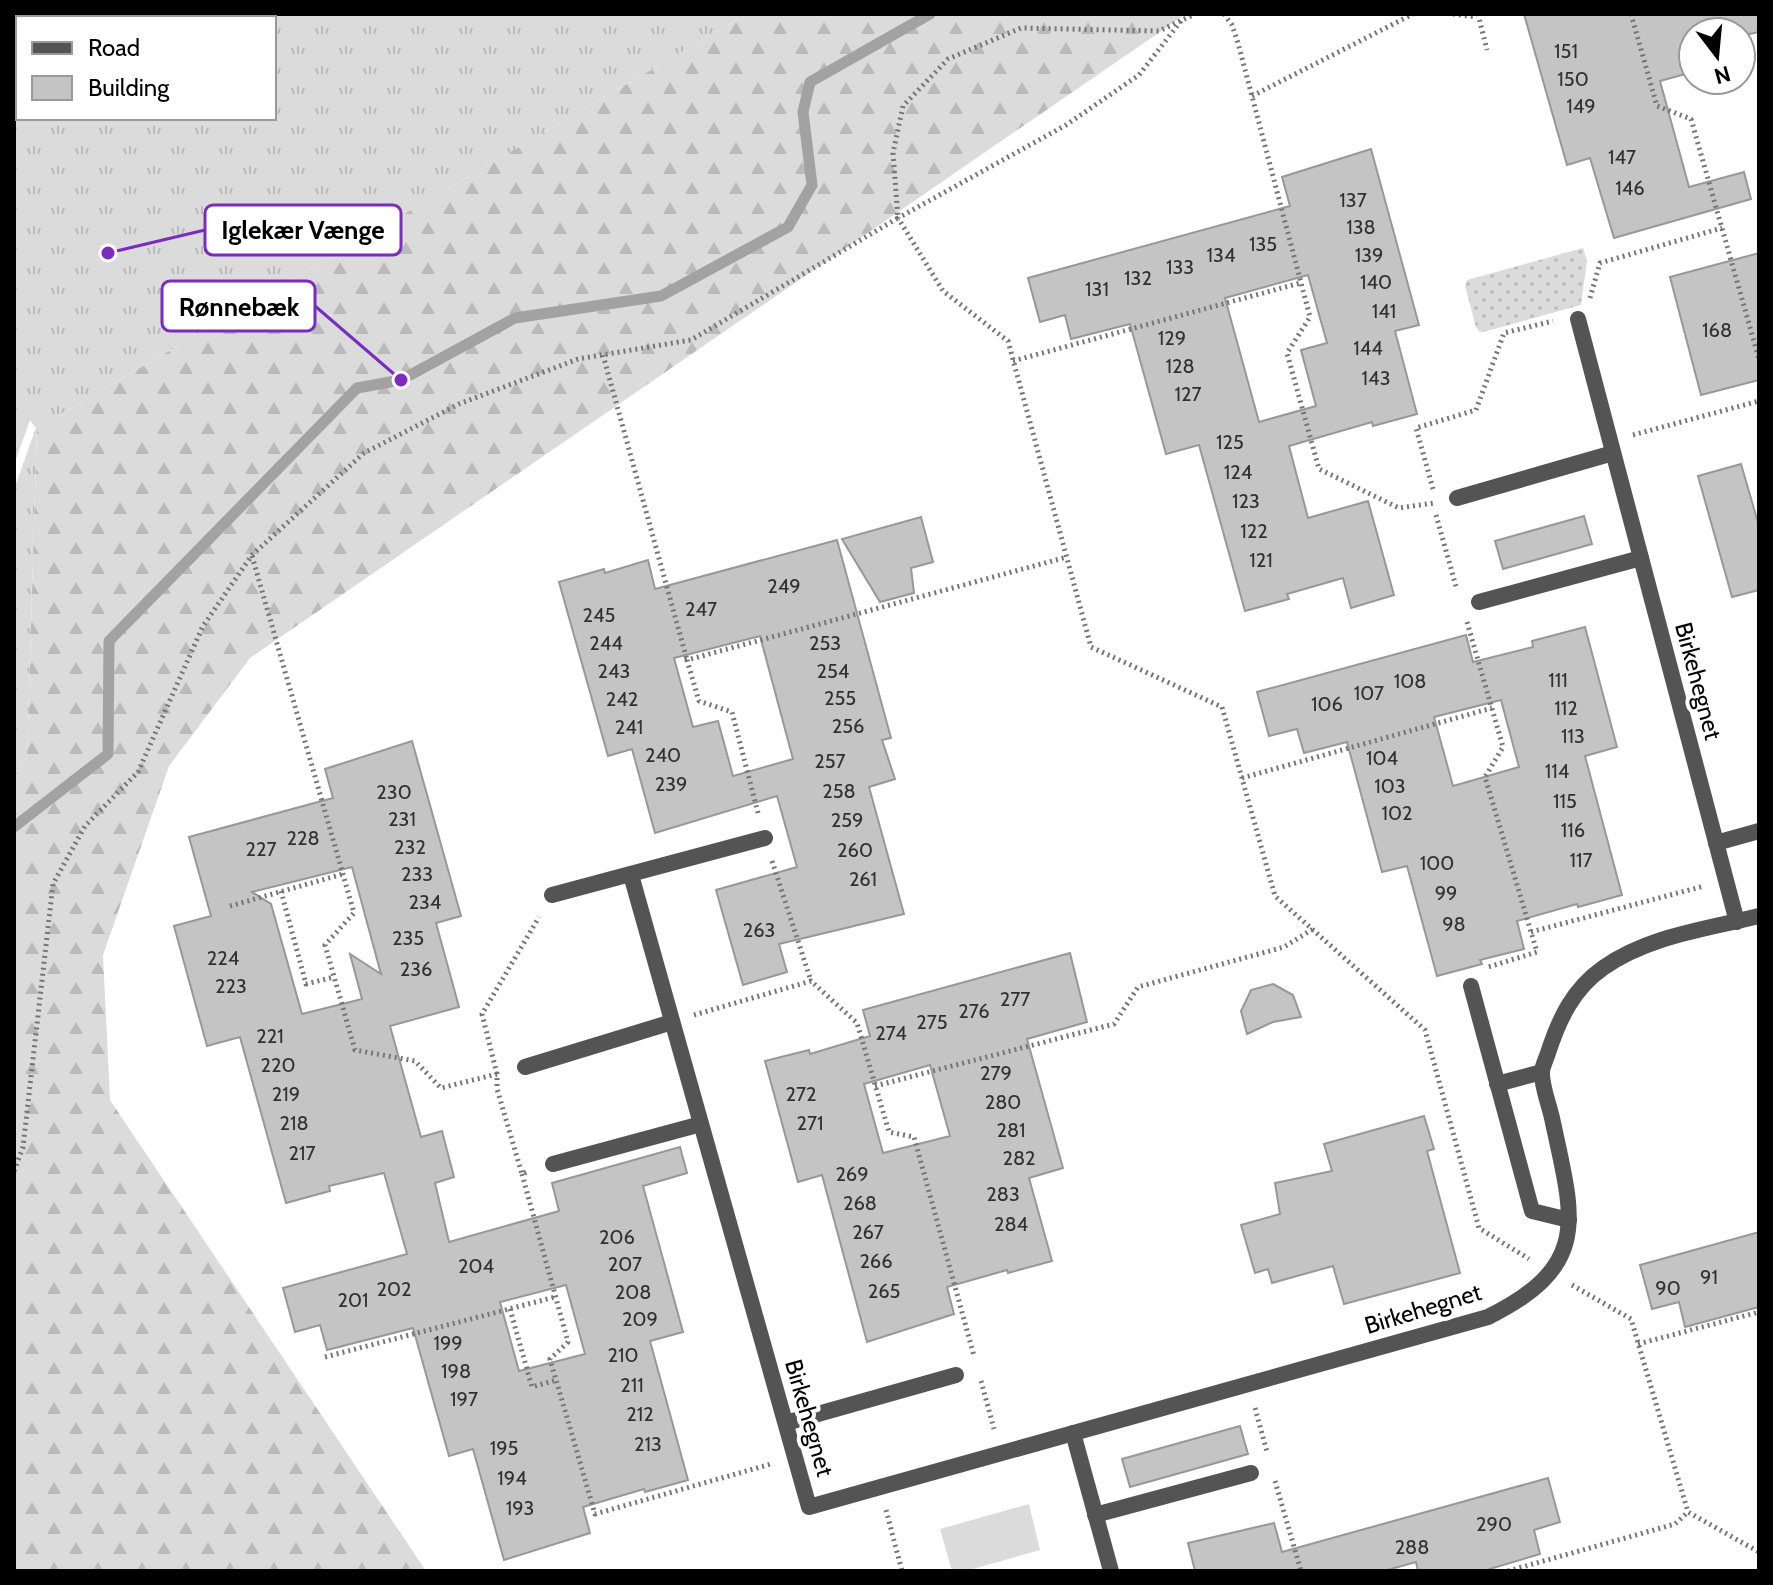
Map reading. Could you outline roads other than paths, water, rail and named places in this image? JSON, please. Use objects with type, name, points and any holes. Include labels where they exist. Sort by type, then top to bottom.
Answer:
[{"type":"street","name":"Birkehegnet","points":[[1578,319],[1737,922]]},
{"type":"street","points":[[1457,498],[1611,447]]},
{"type":"street","points":[[1479,602],[1641,558]]},
{"type":"street","points":[[1716,843],[1759,831]]},
{"type":"street","points":[[552,895],[765,838]]},
{"type":"street","name":"Birkehegnet","points":[[631,875],[809,1507],[1488,1317],[1519,1301],[1551,1273],[1568,1241],[1571,1204],[1542,1072]]},
{"type":"street","points":[[1497,1084],[1542,1072],[1556,1028],[1572,997],[1604,968],[1654,942],[1759,916]]},
{"type":"street","points":[[1471,986],[1532,1211],[1569,1220]]},
{"type":"street","points":[[525,1067],[672,1022]]},
{"type":"street","points":[[553,1164],[701,1124]]},
{"type":"street","points":[[786,1423],[956,1375]]},
{"type":"street","points":[[1073,1433],[1111,1571]]},
{"type":"street","points":[[1095,1515],[1251,1473]]},
{"type":"waterway","points":[[14,827],[108,754],[109,641],[357,388],[401,380],[515,318],[661,296],[788,227],[812,185],[803,112],[810,82],[930,14]]},
{"type":"place","name":"Iglekær Vænge","points":[[108,253]]},
{"type":"place","name":"Rønnebæk","points":[[401,380]]}]
